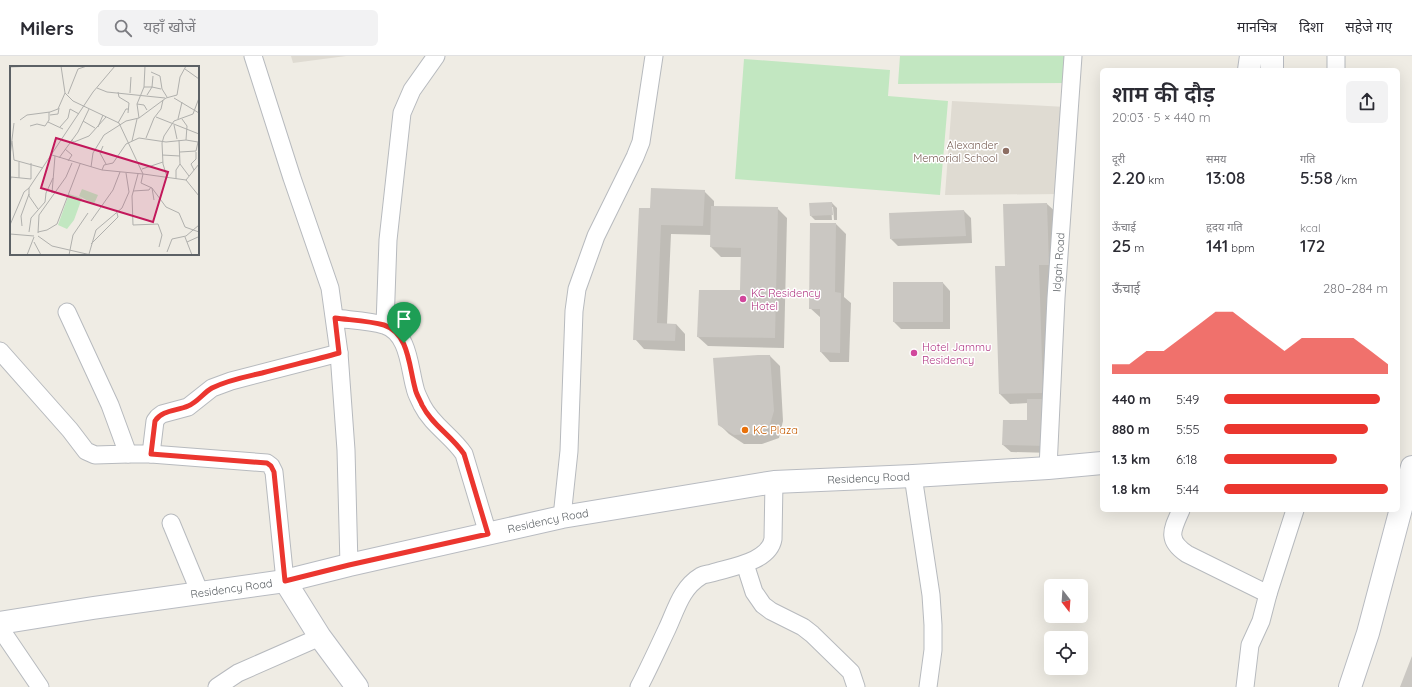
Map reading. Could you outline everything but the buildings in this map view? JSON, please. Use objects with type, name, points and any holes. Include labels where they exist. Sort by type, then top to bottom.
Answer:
[{"type":"street","points":[[253,56],[292,178],[330,288],[339,353],[346,450],[349,565]]},
{"type":"street","points":[[385,326],[388,240],[402,113],[412,90],[436,56]]},
{"type":"street","points":[[562,517],[569,451],[574,311],[577,289],[596,236],[641,142],[654,56]]},
{"type":"street","name":"Idgah Road","points":[[1048,468],[1056,298],[1073,56]]},
{"type":"street","points":[[1249,68],[1251,56]]},
{"type":"street","points":[[1272,56],[1272,68]]},
{"type":"street","points":[[1336,56],[1336,68]]},
{"type":"street","points":[[67,312],[110,405],[128,454]]},
{"type":"street","points":[[335,318],[385,326],[397,334],[404,343],[415,390],[429,417],[459,445],[464,454],[488,534]]},
{"type":"street","points":[[0,351],[70,430],[86,451],[95,455],[151,454],[247,461],[267,463],[271,466],[274,472],[285,581],[320,637],[357,687]]},
{"type":"street","points":[[151,454],[155,421],[162,414],[188,407],[212,388],[231,381],[339,353]]},
{"type":"street","name":"Residency Road","points":[[0,624],[93,608],[285,581],[562,517],[774,482],[913,476],[1048,468],[1100,463]]},
{"type":"street","points":[[1400,500],[1406,475]]},
{"type":"street","points":[[913,476],[931,595],[933,650],[928,687]]},
{"type":"street","points":[[639,687],[677,604],[687,588],[701,576],[745,564],[761,556],[772,546],[774,482]]},
{"type":"street","points":[[1180,512],[1172,534],[1174,543],[1178,549],[1268,594]]},
{"type":"street","points":[[1245,687],[1250,646],[1261,621],[1268,594],[1294,512]]},
{"type":"street","points":[[1350,687],[1368,633],[1397,512]]},
{"type":"street","points":[[170,523],[200,592]]},
{"type":"street","points":[[745,564],[754,592],[764,605],[771,611],[803,627],[812,634],[851,672],[856,687]]},
{"type":"street","points":[[0,628],[40,687]]},
{"type":"street","points":[[217,687],[238,673],[320,637]]},
{"type":"shaded area","points":[[291,56],[346,56],[293,63]]},
{"type":"shaded area","name":"Alexander Memorial School","points":[[952,101],[1066,107],[1061,194],[945,195]]},
{"type":"green space","points":[[900,56],[1072,56],[1071,83],[898,84]]},
{"type":"green space","points":[[744,59],[890,70],[888,96],[948,101],[940,195],[735,179]]},
{"type":"place","name":"Alexander Memorial School","points":[[1006,151]]},
{"type":"place","name":"KC Residency Hotel","points":[[743,299]]},
{"type":"place","name":"Hotel Jammu Residency","points":[[914,353]]},
{"type":"place","name":"KC Plaza","points":[[745,430]]},
{"type":"route","points":[[335,318],[385,326],[397,334],[404,343],[415,390],[423,406],[429,417],[459,445],[464,454],[469,466],[488,534],[285,581],[274,472],[271,466],[267,463],[247,461],[151,454],[155,421],[162,414],[188,407],[212,388],[231,381],[339,353],[335,318]]}]
